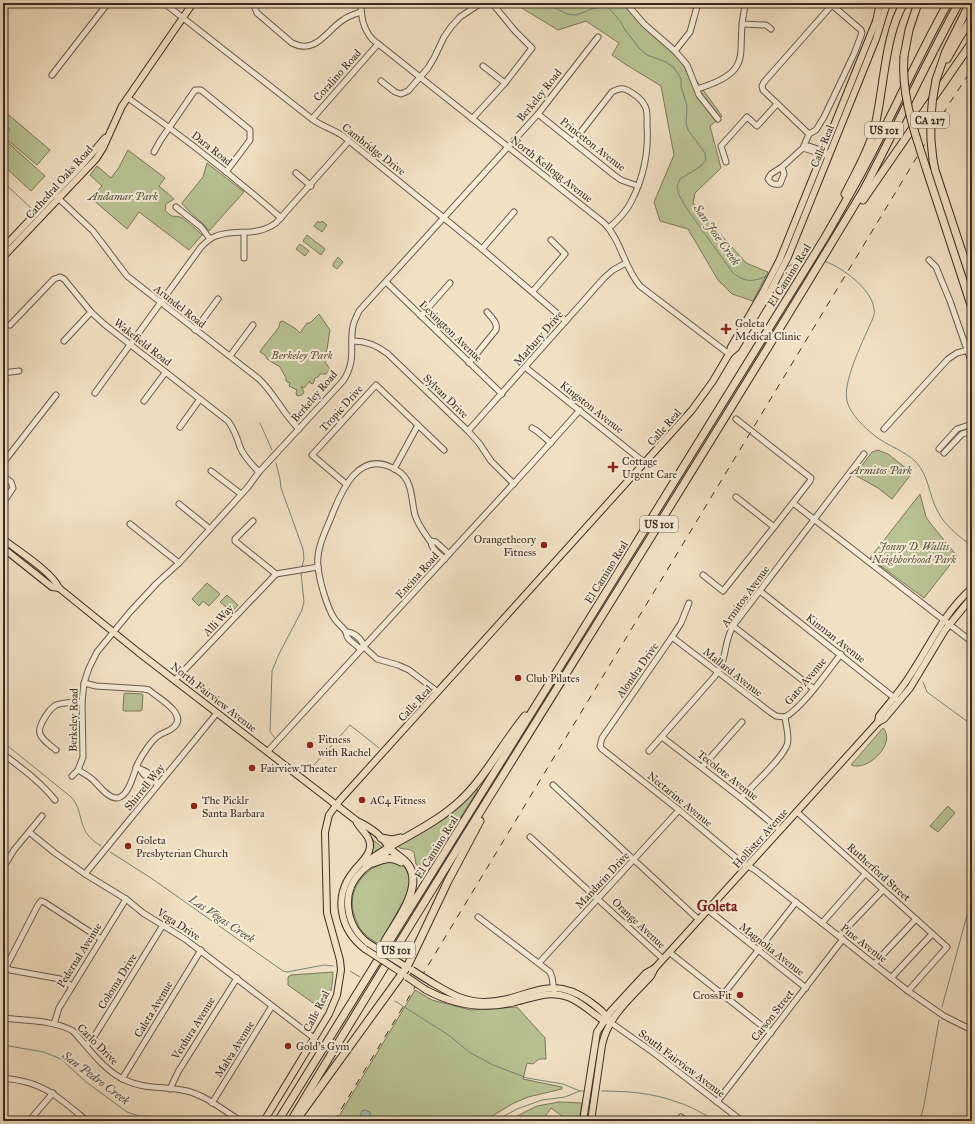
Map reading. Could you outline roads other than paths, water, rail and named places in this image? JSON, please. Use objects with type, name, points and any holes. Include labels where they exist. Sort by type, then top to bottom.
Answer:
[{"type":"highway","points":[[824,239],[871,141],[876,122],[891,37],[904,3]]},
{"type":"highway","points":[[913,20],[918,3]]},
{"type":"highway","points":[[913,20],[922,3]]},
{"type":"highway","name":"El Camino Real","points":[[278,1121],[538,704],[824,239],[855,186],[948,3]]},
{"type":"highway","name":"El Camino Real","points":[[291,1121],[719,428],[848,216],[884,151],[932,53],[959,3]]},
{"type":"highway","points":[[936,80],[946,51],[970,3]]},
{"type":"highway","points":[[936,80],[972,18]]},
{"type":"highway","name":"CA 217","points":[[913,20],[904,56],[903,81],[908,109],[971,306]]},
{"type":"highway","points":[[848,216],[862,202],[972,42]]},
{"type":"highway","name":"CA 217","points":[[936,80],[932,95],[930,113],[930,132],[933,160],[972,282]]},
{"type":"highway","points":[[971,306],[972,314]]},
{"type":"highway","points":[[368,978],[413,887],[413,876],[407,863],[390,848],[457,804],[472,789],[524,717],[538,704]]},
{"type":"highway","points":[[296,1121],[405,970],[456,865],[498,790],[501,779]]},
{"type":"highway","points":[[381,838],[392,840],[398,839],[440,816]]},
{"type":"highway","points":[[373,863],[385,858],[397,859],[405,865],[413,876]]},
{"type":"main road","name":"Cathedral Oaks Road","points":[[3,257],[96,158],[103,148],[128,98],[193,3]]},
{"type":"main road","name":"Calle Real","points":[[729,354],[736,348],[777,279],[823,153],[876,21],[880,3]]},
{"type":"main road","name":"Calle Real","points":[[264,1121],[333,1006],[337,995],[340,980],[340,960],[327,913],[325,840],[327,819],[336,805],[692,410],[713,381],[778,263],[786,254],[829,155],[876,39],[887,3]]},
{"type":"main road","name":"Cathedral Oaks Road","points":[[3,248],[81,166],[109,134]]},
{"type":"main road","name":"North Fairview Avenue","points":[[3,539],[56,582],[59,588],[113,632],[356,821],[366,826],[381,838],[390,848]]},
{"type":"main road","name":"North Fairview Avenue","points":[[3,548],[52,587],[59,588]]},
{"type":"main road","name":"Hollister Avenue","points":[[591,1121],[602,1045],[610,1022],[651,976],[655,968],[669,952],[878,722],[884,719],[943,620],[972,588]]},
{"type":"main road","name":"Hollister Avenue","points":[[897,699],[917,678],[949,625],[972,597]]},
{"type":"main road","name":"North Fairview Avenue","points":[[356,821],[367,835],[370,846],[368,854],[357,867],[345,886],[342,899],[342,910],[343,920],[347,929],[358,943],[366,946],[405,970],[431,982]]},
{"type":"main road","name":"North Fairview Avenue","points":[[366,946],[354,927],[349,915],[348,903],[350,889],[363,870],[390,848]]},
{"type":"main road","name":"North Fairview Avenue","points":[[357,867],[390,848]]},
{"type":"main road","name":"Hollister Avenue","points":[[583,1121],[597,1032],[606,1018],[646,973],[655,968]]},
{"type":"main road","name":"North Fairview Avenue","points":[[405,970],[426,990]]},
{"type":"main road","name":"South Fairview Avenue","points":[[431,982],[456,996],[468,1000],[484,1002],[504,1000],[537,990],[571,990],[585,998],[610,1022]]},
{"type":"main road","name":"South Fairview Avenue","points":[[426,990],[451,1001],[479,1006],[504,1004],[554,991]]},
{"type":"street","points":[[52,75],[108,3]]},
{"type":"street","name":"Cambridge Drive","points":[[164,3],[312,119],[336,131],[349,141],[482,249],[566,321]]},
{"type":"street","points":[[252,3],[257,13],[292,43],[298,46],[317,43],[345,18],[361,12]]},
{"type":"street","name":"North Kellogg Avenue","points":[[361,3],[364,26],[378,44],[608,228],[616,238],[632,276],[642,288],[729,354]]},
{"type":"street","points":[[381,81],[395,92],[401,94],[408,91],[420,78],[434,58],[451,26],[460,17],[481,3]]},
{"type":"street","points":[[472,119],[505,83],[532,48],[515,31],[492,3]]},
{"type":"street","points":[[627,3],[644,24],[675,51],[688,65],[704,103],[718,119]]},
{"type":"street","points":[[675,51],[690,32],[698,3]]},
{"type":"street","points":[[697,89],[728,76],[738,65],[742,48],[742,24],[746,3]]},
{"type":"street","points":[[782,167],[804,146],[809,134],[815,131],[824,117],[862,34],[861,30],[832,5],[762,86],[763,90],[809,134]]},
{"type":"street","points":[[742,24],[766,25],[771,29]]},
{"type":"street","name":"Berkeley Road","points":[[72,776],[81,764],[84,750],[82,702],[84,683],[91,662],[97,652],[153,586],[179,563],[345,377],[352,358],[353,326],[359,311],[538,114],[598,37]]},
{"type":"street","name":"Coralino Road","points":[[312,119],[378,44]]},
{"type":"street","points":[[483,66],[505,83]]},
{"type":"street","points":[[154,152],[169,127],[197,88],[254,134],[226,172]]},
{"type":"street","points":[[573,142],[612,92],[620,88],[626,89],[634,93],[645,106],[647,113],[648,133],[647,158],[638,186],[630,203],[617,221],[608,228]]},
{"type":"street","name":"Dara Road","points":[[128,98],[169,127],[251,192],[281,218]]},
{"type":"street","points":[[726,162],[721,146],[747,117],[757,126],[777,104]]},
{"type":"street","name":"Princeton Avenue","points":[[538,114],[614,175],[621,180],[638,186]]},
{"type":"street","points":[[95,393],[131,346],[197,252],[210,239],[223,234],[252,233],[269,228],[281,218],[311,186],[349,141]]},
{"type":"street","points":[[804,146],[829,155]]},
{"type":"street","points":[[296,173],[311,186]]},
{"type":"street","name":"Arundel Road","points":[[54,194],[93,231],[127,276],[161,304],[230,356],[267,387],[286,415],[299,429]]},
{"type":"street","points":[[176,207],[201,227],[210,239]]},
{"type":"street","points":[[482,249],[514,212]]},
{"type":"street","points":[[244,233],[244,258]]},
{"type":"street","points":[[533,292],[565,254],[551,240]]},
{"type":"street","points":[[777,249],[786,254]]},
{"type":"street","points":[[929,260],[936,267],[972,364]]},
{"type":"street","name":"Marbury Drive","points":[[468,431],[608,274],[626,263]]},
{"type":"street","name":"Wakefield Road","points":[[10,325],[56,278],[64,279],[90,312],[165,373],[223,417],[232,426],[244,454],[259,472]]},
{"type":"street","name":"Lexington Avenue","points":[[386,282],[468,363],[502,394]]},
{"type":"street","points":[[421,316],[450,283]]},
{"type":"street","points":[[195,330],[218,299]]},
{"type":"street","points":[[64,341],[90,312]]},
{"type":"street","points":[[468,363],[496,330],[496,323],[487,312]]},
{"type":"street","points":[[230,356],[253,325]]},
{"type":"street","name":"Sylvan Drive","points":[[353,341],[366,342],[384,351],[468,431],[491,461],[514,484]]},
{"type":"street","points":[[884,429],[948,360],[957,353],[968,350]]},
{"type":"street","points":[[3,362],[5,387],[3,393]]},
{"type":"street","name":"Kingston Avenue","points":[[525,367],[645,463]]},
{"type":"street","points":[[4,373],[19,371]]},
{"type":"street","points":[[144,401],[165,373]]},
{"type":"street","name":"Tropic Drive","points":[[346,484],[312,455],[376,385],[444,450]]},
{"type":"street","points":[[3,463],[56,395]]},
{"type":"street","points":[[180,427],[200,399]]},
{"type":"street","name":"Encina Road","points":[[268,752],[580,410]]},
{"type":"street","points":[[703,576],[723,590],[810,481],[809,476],[736,419]]},
{"type":"street","points":[[939,449],[957,429],[972,424]]},
{"type":"street","points":[[394,469],[418,425]]},
{"type":"street","points":[[532,428],[551,443]]},
{"type":"street","points":[[944,453],[962,434],[972,431]]},
{"type":"street","name":"Armitos Avenue","points":[[649,751],[718,672],[723,664],[727,639],[733,626],[864,454]]},
{"type":"street","points":[[438,692],[409,670],[377,659],[364,648],[363,642],[351,632],[346,632],[336,621],[330,612],[318,567],[318,556],[338,499],[346,484],[358,471],[371,465],[382,465],[394,469],[402,474],[408,482],[415,515],[423,531],[431,542],[432,547],[445,559]]},
{"type":"street","points":[[211,471],[241,494]]},
{"type":"street","points":[[3,476],[11,482],[13,488],[3,503]]},
{"type":"street","points":[[736,497],[774,527]]},
{"type":"street","points":[[793,503],[972,642]]},
{"type":"street","points":[[180,504],[210,529]]},
{"type":"street","points":[[253,521],[234,539],[276,574],[318,567]]},
{"type":"street","points":[[130,524],[179,563]]},
{"type":"street","points":[[431,542],[436,542],[450,554]]},
{"type":"street","name":"Alli Way","points":[[176,680],[276,574]]},
{"type":"street","name":"Kinman Avenue","points":[[760,592],[897,699]]},
{"type":"street","name":"Alondra Drive","points":[[600,746],[602,738],[681,623],[689,603]]},
{"type":"street","points":[[733,626],[814,689]]},
{"type":"street","name":"Mallard Avenue","points":[[672,637],[776,716],[785,717]]},
{"type":"street","name":"Gato Avenue","points":[[741,798],[781,755],[787,745],[787,727],[785,717],[790,715],[814,689],[841,654]]},
{"type":"street","points":[[78,770],[92,779],[110,796],[117,798],[122,796],[132,782],[143,755],[158,736],[171,730],[176,726],[178,721],[176,712],[149,690],[96,686],[84,683]]},
{"type":"street","points":[[56,750],[40,735],[39,731],[41,724],[56,706],[61,704],[82,702]]},
{"type":"street","name":"Shirrell Way","points":[[85,874],[158,783],[217,713]]},
{"type":"street","points":[[702,767],[742,722]]},
{"type":"street","name":"Tecolote Avenue","points":[[662,737],[780,830]]},
{"type":"street","name":"Nectarine Avenue","points":[[600,746],[604,751],[748,866]]},
{"type":"street","points":[[3,754],[47,790],[54,800]]},
{"type":"street","points":[[138,768],[148,778],[158,783]]},
{"type":"street","points":[[553,785],[699,920]]},
{"type":"street","name":"Mandarin Drive","points":[[540,963],[679,810]]},
{"type":"street","name":"Rutherford Street","points":[[797,812],[947,947],[908,991]]},
{"type":"street","points":[[3,868],[14,850],[42,816]]},
{"type":"street","name":"Vega Drive","points":[[29,832],[85,874],[126,899],[185,939],[314,1038]]},
{"type":"street","name":"Orange Avenue","points":[[530,837],[663,959]]},
{"type":"street","name":"Pine Avenue","points":[[748,866],[908,991],[944,1016],[972,1030]]},
{"type":"street","points":[[822,923],[865,874]]},
{"type":"street","name":"Carson Street","points":[[717,1102],[806,988],[841,938],[884,890]]},
{"type":"street","name":"Pedernal Avenue","points":[[54,1024],[59,1008],[126,899]]},
{"type":"street","points":[[72,986],[60,979],[10,970],[4,967],[41,901],[101,939]]},
{"type":"street","points":[[723,995],[796,902]]},
{"type":"street","name":"Magnolia Avenue","points":[[708,910],[806,988]]},
{"type":"street","points":[[478,916],[550,972],[554,991]]},
{"type":"street","points":[[874,964],[916,919]]},
{"type":"street","name":"Coloma Drive","points":[[86,1045],[92,1040],[163,925]]},
{"type":"street","points":[[891,978],[932,934]]},
{"type":"street","name":"Caleta Avenue","points":[[122,1079],[200,950]]},
{"type":"street","name":"Orange Avenue","points":[[669,952],[771,1033]]},
{"type":"street","name":"Verdura Avenue","points":[[170,1089],[178,1072],[236,978]]},
{"type":"street","name":"Malva Avenue","points":[[212,1103],[272,1006]]},
{"type":"street","name":"Carlo Drive","points":[[3,1018],[54,1024],[67,1028],[73,1031],[106,1067],[122,1079],[139,1086],[194,1093],[241,1121]]},
{"type":"street","name":"South Fairview Avenue","points":[[610,1022],[650,1050],[742,1121]]},
{"type":"street","points":[[3,1078],[24,1080],[41,1086],[53,1093],[87,1121]]},
{"type":"street","points":[[29,1121],[53,1093]]},
{"type":"street","points":[[681,1117],[687,1121]]},
{"type":"waterway","name":"San Jose Creek","points":[[549,3],[559,10],[574,15],[591,9],[608,7],[621,22],[625,30],[639,48],[647,55],[666,62],[673,67],[681,79],[681,86],[687,106],[686,123],[688,130],[705,153],[706,160],[701,166],[680,179],[677,186],[679,195],[687,209],[733,273],[746,280],[759,279],[769,275]]},
{"type":"waterway","points":[[3,182],[31,208]]},
{"type":"waterway","name":"San Jose Creek","points":[[786,267],[809,259]]},
{"type":"waterway","name":"San Jose Creek","points":[[824,261],[839,268],[855,280],[868,294],[872,301],[874,310],[873,318],[855,359],[848,382],[846,392],[847,401],[851,411],[871,433],[916,462],[924,473],[935,506],[941,517],[953,531],[972,546]]},
{"type":"waterway","points":[[260,423],[272,450]]},
{"type":"waterway","points":[[276,463],[281,488],[303,549],[304,559],[302,567]]},
{"type":"waterway","points":[[275,738],[270,732],[272,671],[279,654],[302,610],[304,602],[301,573]]},
{"type":"waterway","points":[[923,682],[927,692],[972,725]]},
{"type":"waterway","points":[[314,765],[350,725],[379,748]]},
{"type":"waterway","name":"Las Vegas Creek","points":[[3,742],[71,797],[78,809],[87,834],[101,846]]},
{"type":"waterway","name":"Las Vegas Creek","points":[[110,852],[151,878],[283,971],[287,972],[324,965],[333,966]]},
{"type":"waterway","points":[[942,1007],[972,897]]},
{"type":"waterway","name":"Las Vegas Creek","points":[[350,971],[360,977]]},
{"type":"waterway","name":"Las Vegas Creek","points":[[395,1001],[450,1036],[469,1052],[493,1065],[527,1078],[563,1084],[580,1091]]},
{"type":"waterway","points":[[920,1121],[939,1020]]},
{"type":"waterway","name":"San Pedro Creek","points":[[3,1045],[44,1052],[61,1059],[86,1082],[127,1112],[139,1116],[168,1117],[179,1121]]},
{"type":"waterway","name":"San Pedro Creek","points":[[495,1121],[517,1109],[542,1100],[565,1097],[580,1091],[584,1091]]},
{"type":"waterway","name":"San Pedro Creek","points":[[602,1091],[630,1092],[659,1096],[697,1110],[716,1121]]},
{"type":"railway","points":[[334,1121],[949,104],[972,69]]},
{"type":"place","name":"Goleta Medical Clinic","points":[[726,329]]},
{"type":"place","name":"Cottage Urgent Care","points":[[613,467]]},
{"type":"place","name":"Orangetheory Fitness","points":[[544,545]]},
{"type":"place","name":"Club Pilates","points":[[518,678]]},
{"type":"place","name":"Fitness with Rachel","points":[[310,745]]},
{"type":"place","name":"Fairview Theater","points":[[252,768]]},
{"type":"place","name":"AC4 Fitness","points":[[362,800]]},
{"type":"place","name":"The Picklr Santa Barbara","points":[[194,806]]},
{"type":"place","name":"Goleta Presbyterian Church","points":[[128,846]]},
{"type":"place","name":"CrossFit","points":[[740,995]]},
{"type":"place","name":"Gold's Gym","points":[[288,1046]]},
{"type":"district","name":"Goleta","points":[[717,906]]},
{"type":"park label","name":"Andamar Park","points":[[123,196]]},
{"type":"park label","name":"Berkeley Park","points":[[302,355]]},
{"type":"park label","name":"Armitos Park","points":[[881,470]]},
{"type":"park label","name":"Jonny D. Wallis Neighborhood Park","points":[[914,552]]}]
